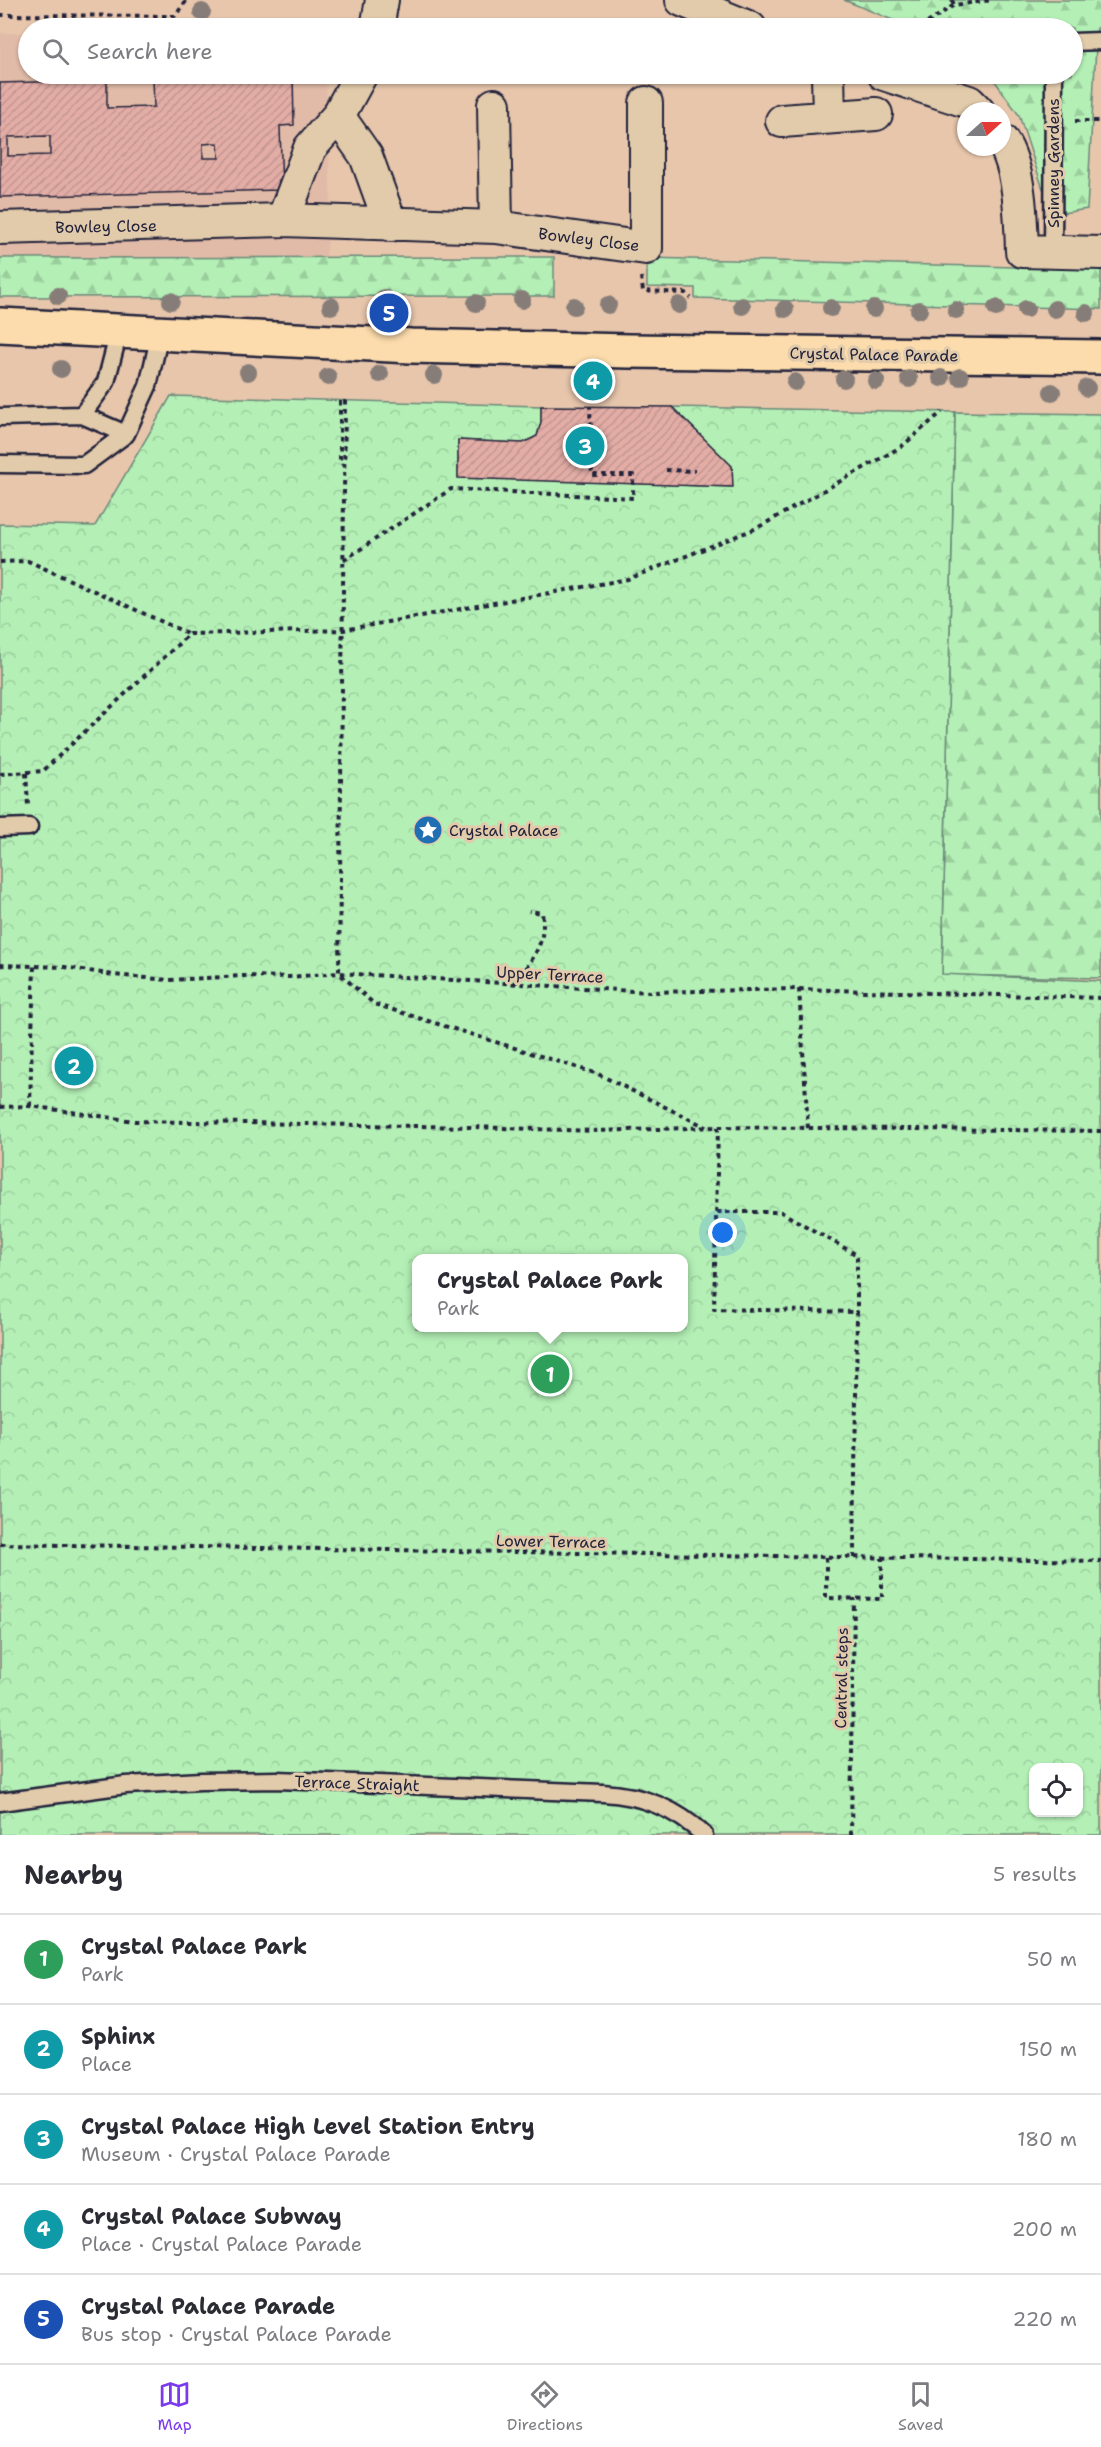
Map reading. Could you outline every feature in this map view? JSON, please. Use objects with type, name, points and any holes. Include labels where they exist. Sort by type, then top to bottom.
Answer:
[{"type":"main road","name":"Crystal Palace Parade","points":[[0,325],[411,346],[1101,357]]},
{"type":"street","points":[[379,18],[382,0]]},
{"type":"street","points":[[682,0],[726,18]]},
{"type":"street","points":[[283,220],[310,148],[338,116],[356,84]]},
{"type":"street","points":[[828,84],[829,116]]},
{"type":"street","points":[[914,84],[969,102]]},
{"type":"street","name":"Bowley Close","points":[[0,228],[283,220],[496,227],[646,248],[646,103]]},
{"type":"street","points":[[494,105],[496,227]]},
{"type":"street","points":[[782,122],[829,116],[876,114]]},
{"type":"street","points":[[338,116],[366,156],[391,225]]},
{"type":"street","name":"Spinney Gardens","points":[[1009,156],[1020,208],[1022,251],[1101,253]]},
{"type":"lane","points":[[1083,42],[1101,41]]},
{"type":"lane","name":"Spinney Gardens","points":[[1053,252],[1054,84]]},
{"type":"lane","points":[[82,415],[102,389],[119,332]]},
{"type":"lane","points":[[0,464],[84,465],[126,434],[148,386],[160,334]]},
{"type":"lane","points":[[0,417],[82,415],[126,434]]},
{"type":"lane","points":[[0,828],[30,827]]},
{"type":"lane","name":"Terrace Straight","points":[[0,1802],[126,1785],[201,1781],[277,1780],[603,1793],[624,1794],[661,1804],[690,1822],[704,1835]]},
{"type":"path","points":[[0,15],[175,16],[187,0]]},
{"type":"path","points":[[952,0],[954,5]]},
{"type":"path","points":[[935,18],[954,5],[993,0]]},
{"type":"path","points":[[641,277],[643,291],[686,293],[691,298]]},
{"type":"path","points":[[343,400],[345,468],[339,973],[374,1004],[598,1074],[707,1127]]},
{"type":"path","points":[[344,560],[451,489],[633,498],[633,475],[592,475],[590,406]]},
{"type":"path","points":[[0,562],[28,561],[189,634],[343,630],[628,579],[757,528],[901,447],[942,412]]},
{"type":"path","points":[[666,470],[695,471]]},
{"type":"path","points":[[0,774],[43,771],[189,634]]},
{"type":"path","points":[[26,773],[30,827]]},
{"type":"path","points":[[514,984],[540,946],[545,929],[542,913],[529,911]]},
{"type":"path","name":"Upper Terrace","points":[[0,965],[65,967],[113,975],[169,980],[243,976],[289,977],[339,973],[650,992],[799,989],[1101,998]]},
{"type":"path","points":[[30,1106],[34,966]]},
{"type":"path","points":[[799,989],[808,1128]]},
{"type":"path","points":[[0,1107],[30,1106],[134,1121],[472,1126],[597,1131],[707,1127],[1101,1131]]},
{"type":"path","points":[[718,1127],[714,1309],[857,1312]]},
{"type":"path","points":[[717,1212],[781,1212],[857,1255],[854,1558]]},
{"type":"path","name":"Lower Terrace","points":[[0,1544],[1101,1561]]},
{"type":"path","points":[[826,1557],[826,1598],[882,1599],[882,1558]]},
{"type":"path","name":"Central steps","points":[[851,1835],[854,1598]]},
{"type":"shaded area","points":[[0,33],[18,33],[18,84],[326,84],[331,207],[326,257],[0,258]]},
{"type":"green space","points":[[844,0],[1101,0],[1101,27],[1097,28],[1087,209],[1062,213],[1043,189],[1019,115],[997,84],[1083,84],[1083,18],[888,18]]},
{"type":"green space","points":[[554,257],[554,296],[0,297],[0,258]]},
{"type":"green space","points":[[647,258],[1101,269],[1101,309],[695,298],[695,288],[647,287]]},
{"type":"green space","points":[[171,396],[541,406],[541,422],[537,436],[523,443],[458,440],[458,477],[732,487],[732,466],[672,407],[955,412],[942,974],[1101,981],[1101,1835],[0,1835],[0,524],[95,526]]},
{"type":"green space","points":[[955,412],[1101,414],[1101,978],[942,975]]},
{"type":"building","points":[[0,83],[107,84],[107,108],[154,107],[153,84],[293,84],[294,125],[280,126],[282,190],[0,197]],"holes":[[[50,136],[50,155],[8,156],[8,137]],[[218,143],[219,158],[203,158],[203,144]]]},
{"type":"building","points":[[541,406],[672,407],[732,466],[733,487],[458,478],[458,440],[523,443],[537,436],[541,422]]},
{"type":"place","name":"Crystal Palace Parade","points":[[389,313]]},
{"type":"place","name":"Crystal Palace Subway","points":[[593,381]]},
{"type":"place","name":"Crystal Palace High Level Station Entry","points":[[585,446]]},
{"type":"place","name":"Crystal Palace","points":[[428,830]]},
{"type":"place","name":"Sphinx","points":[[74,1066]]},
{"type":"place","name":"Crystal Palace Park","points":[[550,1374]]}]
